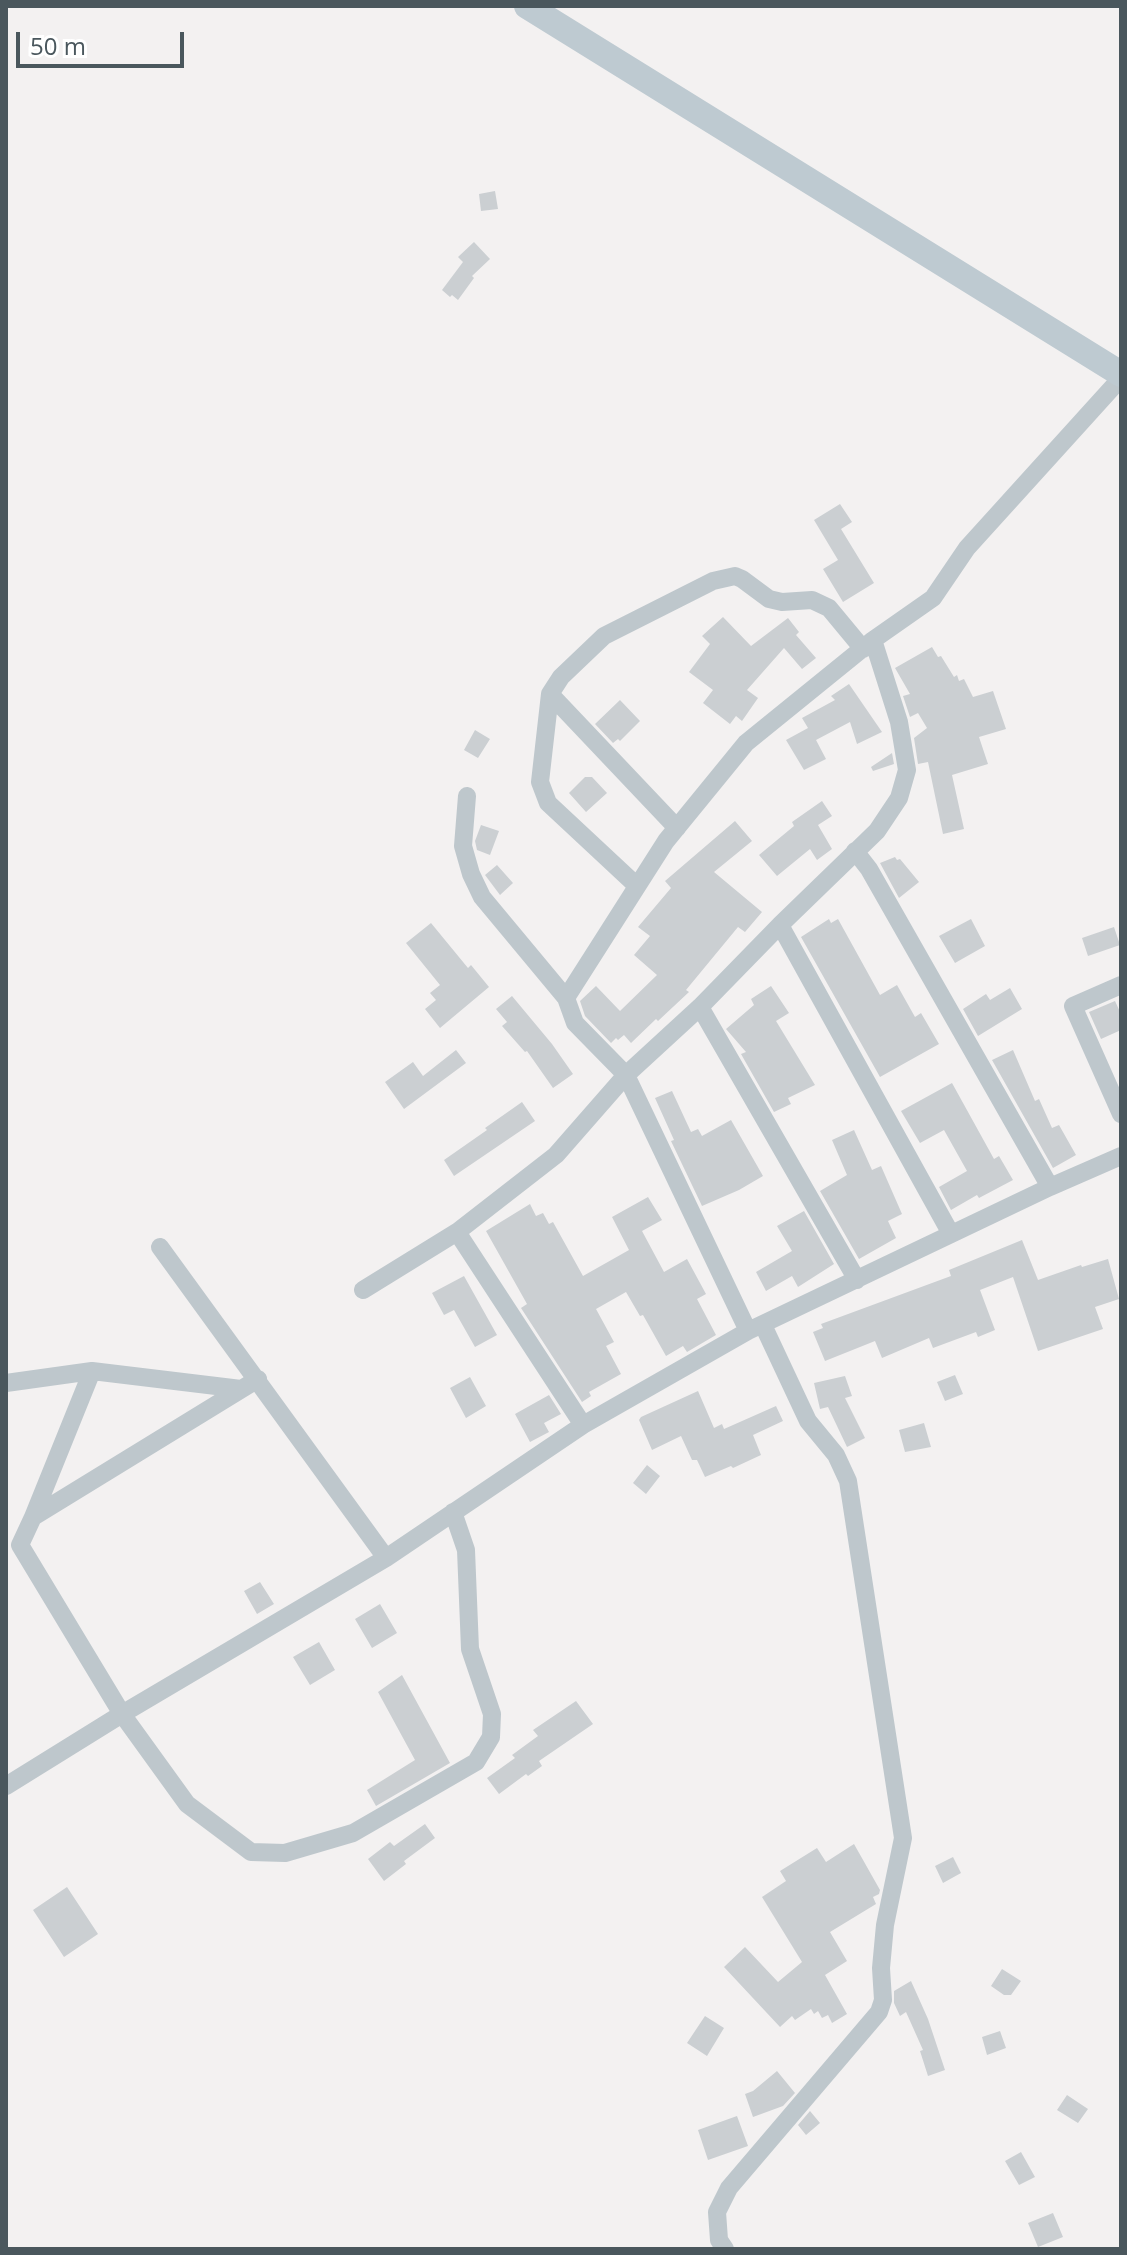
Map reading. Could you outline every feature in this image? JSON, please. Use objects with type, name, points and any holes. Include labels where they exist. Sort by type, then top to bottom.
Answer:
[{"type":"street","points":[[527,6],[1121,376],[967,548],[933,598],[868,644],[746,743],[666,841],[566,998]]},
{"type":"street","points":[[363,1290],[457,1232],[556,1155],[626,1075],[700,1007],[877,831],[899,798],[907,770],[899,722],[868,644],[829,608],[812,600],[782,602],[769,599],[735,576],[713,581],[604,636],[561,677],[550,694],[540,782],[548,803],[637,886]]},
{"type":"street","points":[[550,694],[677,828]]},
{"type":"street","points":[[467,796],[463,846],[482,897],[566,998],[575,1023],[626,1075],[755,1328],[808,1421],[836,1455],[848,1481],[903,1838],[885,1925],[881,1968],[883,2000],[879,2012],[729,2188],[717,2212],[719,2240],[725,2249]]},
{"type":"street","points":[[855,851],[869,869],[1050,1187]]},
{"type":"street","points":[[780,925],[951,1234]]},
{"type":"street","points":[[1121,985],[1073,1006],[1121,1114]]},
{"type":"street","points":[[700,1007],[857,1280]]},
{"type":"street","points":[[6,1786],[386,1558],[583,1425],[755,1328],[1121,1156]]},
{"type":"street","points":[[457,1232],[583,1425]]},
{"type":"street","points":[[160,1247],[386,1558]]},
{"type":"street","points":[[92,1371],[20,1545],[122,1714],[187,1804],[251,1852],[285,1853],[353,1833],[476,1762],[491,1737],[492,1714],[470,1649],[466,1550],[453,1512]]},
{"type":"street","points":[[6,1383],[92,1371],[241,1389]]},
{"type":"street","points":[[33,1517],[258,1379]]},
{"type":"building","points":[[495,191],[498,209],[481,211],[479,194]]},
{"type":"building","points":[[474,242],[490,259],[472,276],[474,278],[458,300],[442,290],[463,262],[458,257]]},
{"type":"building","points":[[840,504],[852,522],[841,529],[874,583],[843,602],[823,569],[838,560],[814,520]]},
{"type":"building","points":[[723,617],[751,646],[788,618],[799,632],[796,635],[816,658],[802,669],[784,648],[747,690],[758,698],[742,721],[736,716],[730,724],[703,703],[713,690],[689,672],[710,644],[702,636]]},
{"type":"building","points":[[932,647],[954,677],[957,675],[959,681],[964,679],[973,697],[993,691],[1006,729],[979,737],[988,764],[952,775],[964,829],[943,834],[928,762],[918,764],[914,738],[927,728],[918,713],[910,717],[903,696],[910,694],[895,668]]},
{"type":"building","points":[[849,684],[882,732],[857,744],[850,722],[816,740],[826,759],[804,770],[786,740],[808,728],[802,718],[835,700],[831,696]]},
{"type":"building","points":[[620,700],[640,721],[620,741],[618,739],[613,743],[595,724]]},
{"type":"building","points":[[475,730],[490,739],[478,758],[464,750]]},
{"type":"building","points":[[892,753],[894,764],[873,771],[871,767]]},
{"type":"building","points":[[585,777],[592,777],[607,793],[586,812],[569,793]]},
{"type":"building","points":[[822,801],[832,816],[818,825],[832,849],[817,860],[810,849],[777,876],[759,855],[794,826],[792,822]]},
{"type":"building","points":[[735,821],[752,841],[714,872],[762,912],[745,932],[738,927],[686,990],[689,992],[658,1021],[656,1019],[631,1043],[624,1035],[611,1043],[585,1016],[580,1001],[596,986],[620,1011],[657,975],[634,955],[650,936],[638,927],[671,888],[665,881]]},
{"type":"building","points":[[481,825],[499,831],[490,855],[477,850],[475,841]]},
{"type":"building","points":[[895,857],[919,882],[899,898],[880,863]]},
{"type":"building","points":[[497,865],[513,883],[500,895],[485,875]]},
{"type":"building","points":[[829,919],[831,923],[838,919],[880,995],[897,985],[915,1017],[921,1013],[939,1044],[880,1077],[801,937]]},
{"type":"building","points":[[971,919],[985,946],[955,963],[939,936]]},
{"type":"building","points":[[431,923],[468,968],[471,965],[489,987],[440,1028],[425,1009],[436,1000],[430,993],[440,985],[406,943]]},
{"type":"building","points":[[1114,927],[1120,945],[1088,956],[1082,938]]},
{"type":"building","points":[[771,986],[789,1013],[776,1021],[815,1085],[788,1098],[791,1104],[774,1112],[741,1054],[746,1052],[726,1029],[754,1005],[751,999]]},
{"type":"building","points":[[1010,988],[1022,1009],[978,1036],[963,1009],[986,994],[990,1000]]},
{"type":"building","points":[[512,996],[573,1074],[553,1088],[527,1051],[502,1026],[507,1022],[496,1009]]},
{"type":"building","points":[[1115,1001],[1121,1014],[1121,1030],[1101,1039],[1089,1012]]},
{"type":"building","points":[[456,1050],[466,1063],[404,1109],[385,1082],[413,1062],[423,1076]]},
{"type":"building","points":[[1013,1050],[1035,1101],[1039,1099],[1052,1128],[1059,1125],[1076,1155],[1053,1168],[992,1060]]},
{"type":"building","points":[[952,1083],[994,1159],[999,1156],[1013,1180],[951,1210],[939,1187],[967,1171],[944,1130],[920,1143],[901,1111]]},
{"type":"building","points":[[672,1091],[691,1132],[698,1129],[702,1136],[731,1120],[763,1176],[702,1206],[671,1141],[674,1140],[655,1098]]},
{"type":"building","points":[[522,1102],[535,1121],[454,1176],[444,1160]]},
{"type":"building","points":[[854,1130],[872,1170],[881,1166],[902,1214],[888,1221],[896,1238],[859,1259],[820,1191],[847,1175],[832,1140]]},
{"type":"building","points":[[648,1197],[662,1220],[642,1231],[664,1272],[687,1259],[706,1294],[697,1299],[716,1335],[687,1352],[683,1346],[666,1356],[626,1292],[596,1309],[614,1342],[606,1346],[621,1374],[589,1392],[591,1396],[582,1402],[521,1308],[527,1304],[486,1231],[530,1204],[536,1216],[543,1213],[549,1224],[553,1222],[583,1276],[629,1250],[612,1217]]},
{"type":"building","points":[[804,1211],[834,1264],[798,1287],[792,1276],[766,1291],[756,1272],[792,1251],[777,1226]]},
{"type":"building","points":[[1022,1240],[1038,1280],[1108,1259],[1119,1299],[1095,1307],[1103,1329],[1038,1351],[1013,1277],[980,1290],[995,1330],[978,1337],[976,1332],[933,1348],[929,1338],[882,1358],[875,1341],[825,1361],[813,1332],[823,1328],[821,1324],[951,1276],[949,1270]]},
{"type":"building","points":[[464,1276],[497,1335],[475,1347],[454,1310],[444,1315],[432,1293]]},
{"type":"building","points":[[955,1375],[963,1394],[945,1401],[937,1382]]},
{"type":"building","points":[[845,1376],[852,1396],[845,1398],[865,1438],[847,1447],[828,1407],[820,1409],[814,1383]]},
{"type":"building","points":[[470,1377],[486,1406],[466,1418],[450,1388]]},
{"type":"building","points":[[698,1391],[714,1428],[722,1424],[724,1429],[776,1406],[783,1421],[753,1435],[761,1455],[705,1477],[697,1460],[692,1460],[681,1436],[652,1450],[639,1420]]},
{"type":"building","points":[[549,1395],[561,1414],[544,1423],[549,1432],[530,1442],[515,1414]]},
{"type":"building","points":[[924,1423],[931,1447],[905,1452],[899,1430]]},
{"type":"building","points":[[647,1465],[660,1476],[646,1494],[633,1483]]},
{"type":"building","points":[[260,1582],[274,1604],[257,1614],[244,1591]]},
{"type":"building","points":[[380,1604],[397,1633],[372,1648],[355,1619]]},
{"type":"building","points":[[319,1642],[335,1670],[310,1685],[293,1657]]},
{"type":"building","points":[[402,1675],[450,1763],[376,1806],[367,1790],[415,1760],[378,1692]]},
{"type":"building","points":[[576,1701],[593,1724],[539,1761],[542,1766],[499,1794],[487,1778],[538,1736],[533,1730]]},
{"type":"building","points":[[425,1824],[435,1838],[384,1881],[368,1859],[390,1842],[394,1846]]},
{"type":"building","points":[[854,1844],[880,1890],[873,1897],[876,1904],[830,1932],[847,1961],[825,1975],[847,2014],[832,2023],[828,2015],[822,2018],[818,2011],[814,2014],[811,2009],[795,2020],[792,2016],[780,2027],[724,1967],[745,1947],[778,1982],[802,1962],[762,1897],[786,1881],[780,1871],[817,1848],[826,1862]]},
{"type":"building","points":[[953,1857],[961,1873],[943,1883],[935,1866]]},
{"type":"building","points":[[67,1887],[98,1934],[64,1957],[33,1910]]},
{"type":"building","points":[[1002,1969],[1021,1981],[1011,1995],[1004,1995],[991,1986]]},
{"type":"building","points":[[911,1981],[945,2070],[928,2076],[920,2051],[923,2050],[906,2012],[900,2016],[894,2003],[894,1991]]},
{"type":"building","points":[[705,2016],[724,2028],[707,2056],[687,2043]]},
{"type":"building","points":[[1000,2031],[1006,2048],[987,2055],[982,2037]]},
{"type":"building","points":[[777,2071],[795,2093],[783,2106],[753,2117],[745,2094]]},
{"type":"building","points":[[1067,2095],[1088,2109],[1078,2123],[1057,2110]]},
{"type":"building","points":[[810,2111],[820,2123],[806,2135],[798,2125]]},
{"type":"building","points":[[737,2116],[748,2146],[708,2160],[698,2130]]},
{"type":"building","points":[[1021,2152],[1035,2177],[1019,2185],[1005,2161]]},
{"type":"building","points":[[1053,2213],[1063,2237],[1038,2247],[1028,2223]]}]
